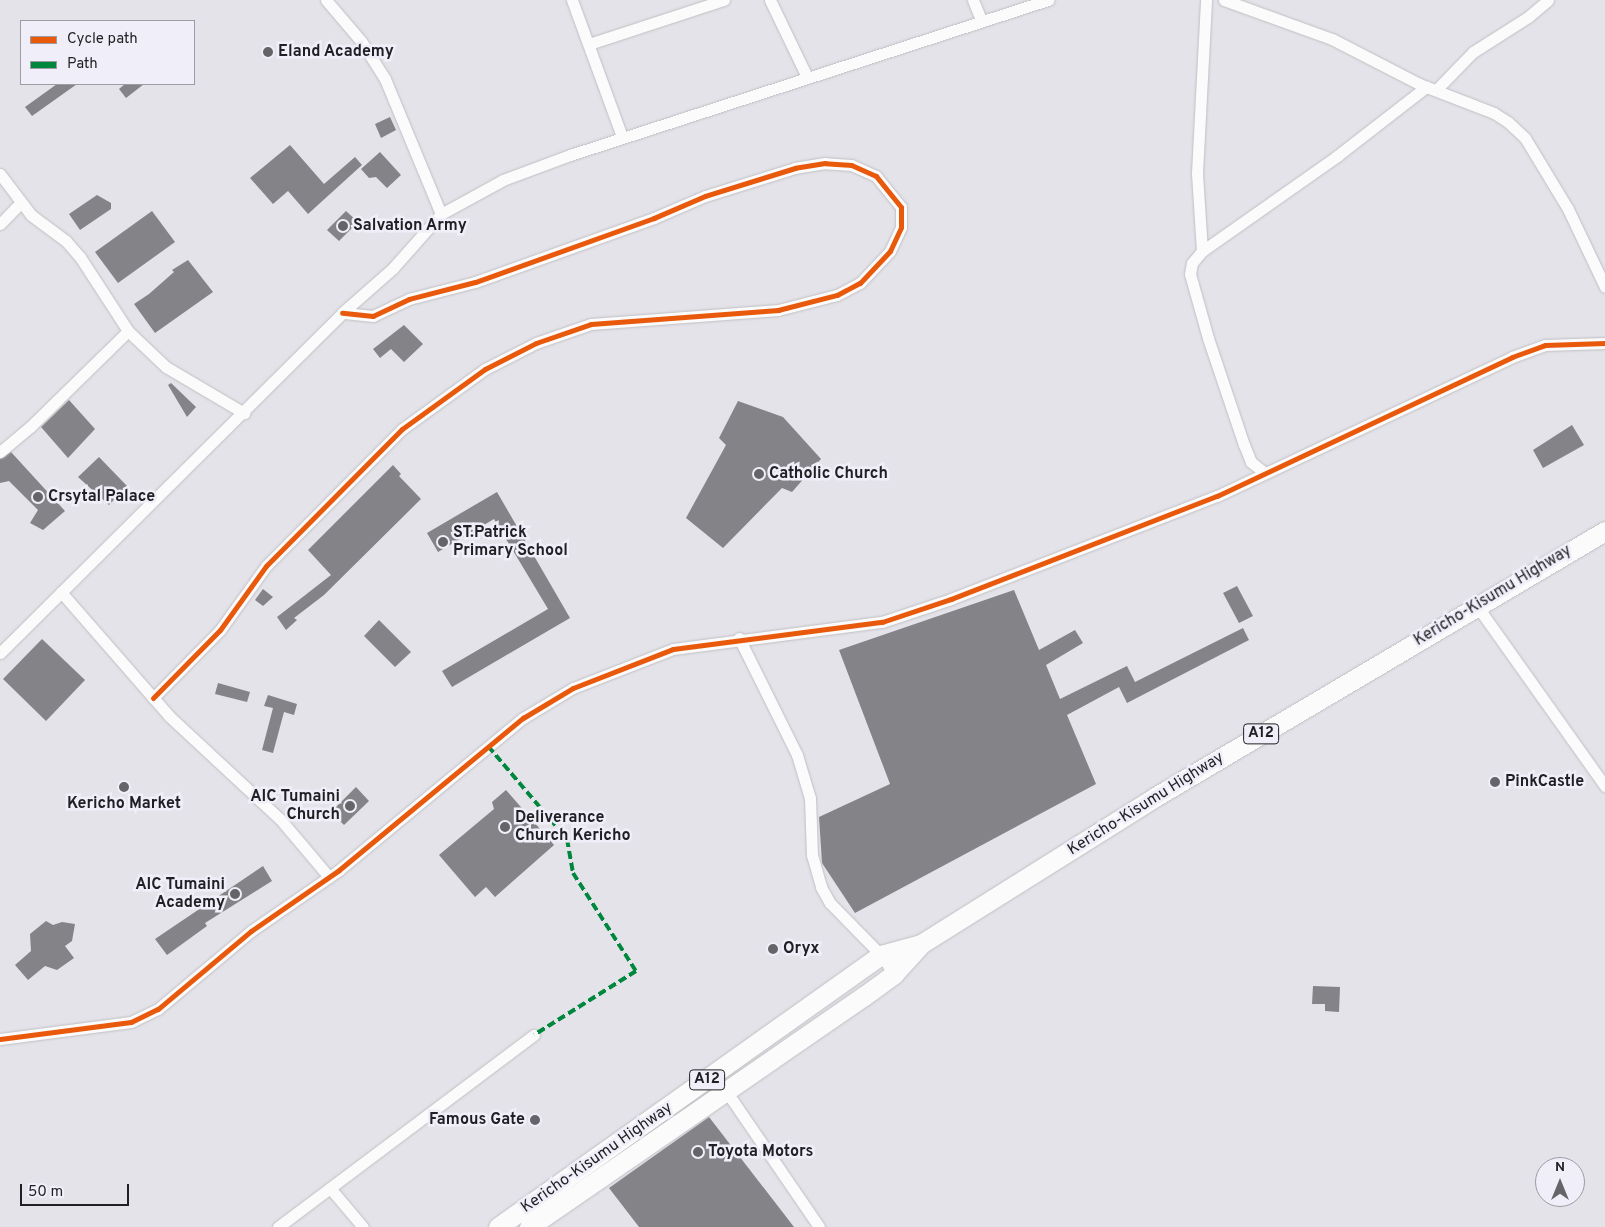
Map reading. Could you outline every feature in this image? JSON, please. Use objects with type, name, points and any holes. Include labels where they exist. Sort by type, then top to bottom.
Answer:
[{"type":"highway","name":"Kericho-Kisumu Highway","points":[[529,1227],[894,974],[921,944],[1155,797],[1605,531]]},
{"type":"highway","name":"Kericho-Kisumu Highway","points":[[498,1227],[881,955],[921,944]]},
{"type":"street","points":[[326,0],[361,41],[385,79],[441,214]]},
{"type":"street","points":[[572,0],[622,137]]},
{"type":"street","points":[[589,44],[724,0]]},
{"type":"street","points":[[770,0],[807,77]]},
{"type":"street","points":[[973,0],[981,20]]},
{"type":"street","points":[[0,653],[244,413],[342,313],[393,268],[441,214],[503,180],[622,137],[1048,0]]},
{"type":"street","points":[[1202,251],[1197,173],[1206,0]]},
{"type":"street","points":[[1224,0],[1332,39],[1431,88],[1494,113],[1525,138],[1568,209],[1605,287]]},
{"type":"street","points":[[1265,473],[1255,467],[1248,454],[1208,338],[1190,274],[1192,264],[1202,251],[1431,88],[1473,52],[1528,17],[1548,0]]},
{"type":"street","points":[[153,698],[220,630],[266,566],[402,429],[485,369],[536,343],[590,324],[778,310],[837,295],[860,283],[890,251],[901,227],[901,207],[876,176],[851,165],[825,163],[795,168],[705,196],[654,218],[476,282],[423,294],[372,316],[342,313]]},
{"type":"street","points":[[0,174],[19,204],[66,241],[80,257],[128,331],[166,367],[244,413]]},
{"type":"street","points":[[0,224],[19,204]]},
{"type":"street","points":[[0,452],[43,415],[128,331]]},
{"type":"street","points":[[0,1039],[105,1026],[145,1016],[158,1009],[251,931],[329,877],[523,718],[573,688],[673,649],[739,638],[812,634],[882,622],[1035,568],[1217,496],[1512,357],[1546,345],[1605,343]]},
{"type":"street","points":[[61,592],[153,698],[280,818],[329,877]]},
{"type":"street","points":[[1477,606],[1605,786]]},
{"type":"street","points":[[739,638],[797,755],[810,798],[812,854],[821,887],[830,902],[881,955],[894,974]]},
{"type":"street","points":[[278,1227],[534,1035]]},
{"type":"street","points":[[726,1091],[819,1227]]},
{"type":"street","points":[[330,1188],[363,1227]]},
{"type":"building","points":[[56,85],[76,85],[32,116],[25,107]]},
{"type":"building","points":[[124,85],[143,85],[126,98],[119,89]]},
{"type":"building","points":[[390,117],[396,130],[381,138],[375,124]]},
{"type":"building","points":[[290,145],[324,184],[355,157],[362,165],[308,214],[288,191],[273,204],[250,178]]},
{"type":"building","points":[[380,152],[401,175],[387,188],[376,177],[369,178],[361,169]]},
{"type":"building","points":[[97,195],[111,203],[111,209],[80,230],[69,214]]},
{"type":"building","points":[[152,211],[175,242],[118,283],[95,252]]},
{"type":"building","name":"Salvation Army","points":[[346,211],[358,222],[339,241],[327,230]]},
{"type":"building","points":[[188,260],[213,292],[155,333],[134,304],[149,294],[174,272],[172,270]]},
{"type":"building","points":[[404,325],[423,344],[404,362],[391,349],[380,358],[373,349]]},
{"type":"building","points":[[171,383],[196,407],[187,417],[168,385]]},
{"type":"building","points":[[69,400],[95,429],[68,458],[41,427]]},
{"type":"building","name":"Catholic Church","points":[[738,401],[783,417],[821,459],[792,492],[782,488],[723,548],[686,518],[726,445],[719,438]]},
{"type":"building","points":[[1572,425],[1584,445],[1543,468],[1533,450]]},
{"type":"building","name":"Crsytal Palace","points":[[11,452],[65,511],[43,530],[30,523],[38,510],[9,481],[0,483],[0,459]]},
{"type":"building","points":[[99,457],[127,486],[109,505],[78,477]]},
{"type":"building","points":[[393,465],[401,474],[399,476],[421,499],[324,595],[294,618],[297,620],[286,630],[277,617],[331,575],[308,550]]},
{"type":"building","points":[[497,492],[570,618],[452,687],[442,671],[548,609],[494,519],[438,552],[427,533]]},
{"type":"building","points":[[1237,586],[1253,616],[1239,623],[1223,593]]},
{"type":"building","points":[[263,589],[273,597],[263,606],[255,600]]},
{"type":"building","points":[[1014,590],[1039,650],[1075,630],[1083,643],[1046,665],[1060,699],[1127,666],[1135,682],[1243,628],[1249,640],[1127,703],[1119,687],[1067,715],[1096,784],[855,913],[822,863],[819,817],[890,784],[839,650]]},
{"type":"building","points":[[379,620],[411,652],[395,667],[364,636]]},
{"type":"building","points":[[42,639],[85,680],[46,721],[3,679]]},
{"type":"building","points":[[218,683],[250,692],[247,702],[215,694]]},
{"type":"building","points":[[268,695],[297,704],[294,715],[284,712],[273,753],[262,750],[273,708],[264,706]]},
{"type":"building","name":"AIC Tumaini Church","points":[[356,787],[369,801],[344,825],[331,812]]},
{"type":"building","name":"Deliverance Church Kericho","points":[[506,790],[554,845],[495,897],[486,887],[475,897],[439,855],[494,809],[492,802]]},
{"type":"building","points":[[263,866],[272,881],[205,923],[207,926],[167,955],[155,939]]},
{"type":"building","points":[[46,921],[53,925],[62,922],[75,924],[72,941],[65,946],[74,958],[57,970],[45,966],[28,980],[15,965],[31,951],[30,934]]},
{"type":"building","points":[[1313,986],[1340,987],[1339,1012],[1325,1011],[1325,1004],[1312,1004]]},
{"type":"building","name":"Toyota Motors","points":[[709,1117],[794,1227],[639,1227],[609,1188]]},
{"type":"marked path","points":[[488,746],[567,839],[573,873],[636,971],[534,1035]]},
{"type":"cycle path","points":[[153,698],[220,630],[266,566],[402,429],[485,369],[536,343],[591,324],[778,310],[837,295],[860,283],[890,251],[901,227],[901,207],[876,176],[851,165],[825,163],[795,168],[705,196],[654,218],[475,282],[409,299],[373,316],[342,313]]},
{"type":"cycle path","points":[[0,1039],[131,1022],[158,1009],[251,931],[339,870],[523,718],[573,688],[673,649],[882,622],[951,599],[1217,496],[1512,357],[1545,345],[1605,343]]},
{"type":"place","name":"Eland Academy","points":[[268,52]]},
{"type":"place","name":"Salvation Army","points":[[343,226]]},
{"type":"place","name":"Catholic Church","points":[[759,474]]},
{"type":"place","name":"Crsytal Palace","points":[[38,497]]},
{"type":"place","name":"ST.Patrick Primary School","points":[[443,542]]},
{"type":"place","name":"PinkCastle","points":[[1495,782]]},
{"type":"place","name":"Kericho Market","points":[[124,787]]},
{"type":"place","name":"AIC Tumaini Church","points":[[350,806]]},
{"type":"place","name":"Deliverance Church Kericho","points":[[505,827]]},
{"type":"place","name":"AIC Tumaini Academy","points":[[235,894]]},
{"type":"place","name":"Oryx","points":[[773,949]]},
{"type":"place","name":"Famous Gate","points":[[535,1120]]},
{"type":"place","name":"Toyota Motors","points":[[698,1152]]}]
